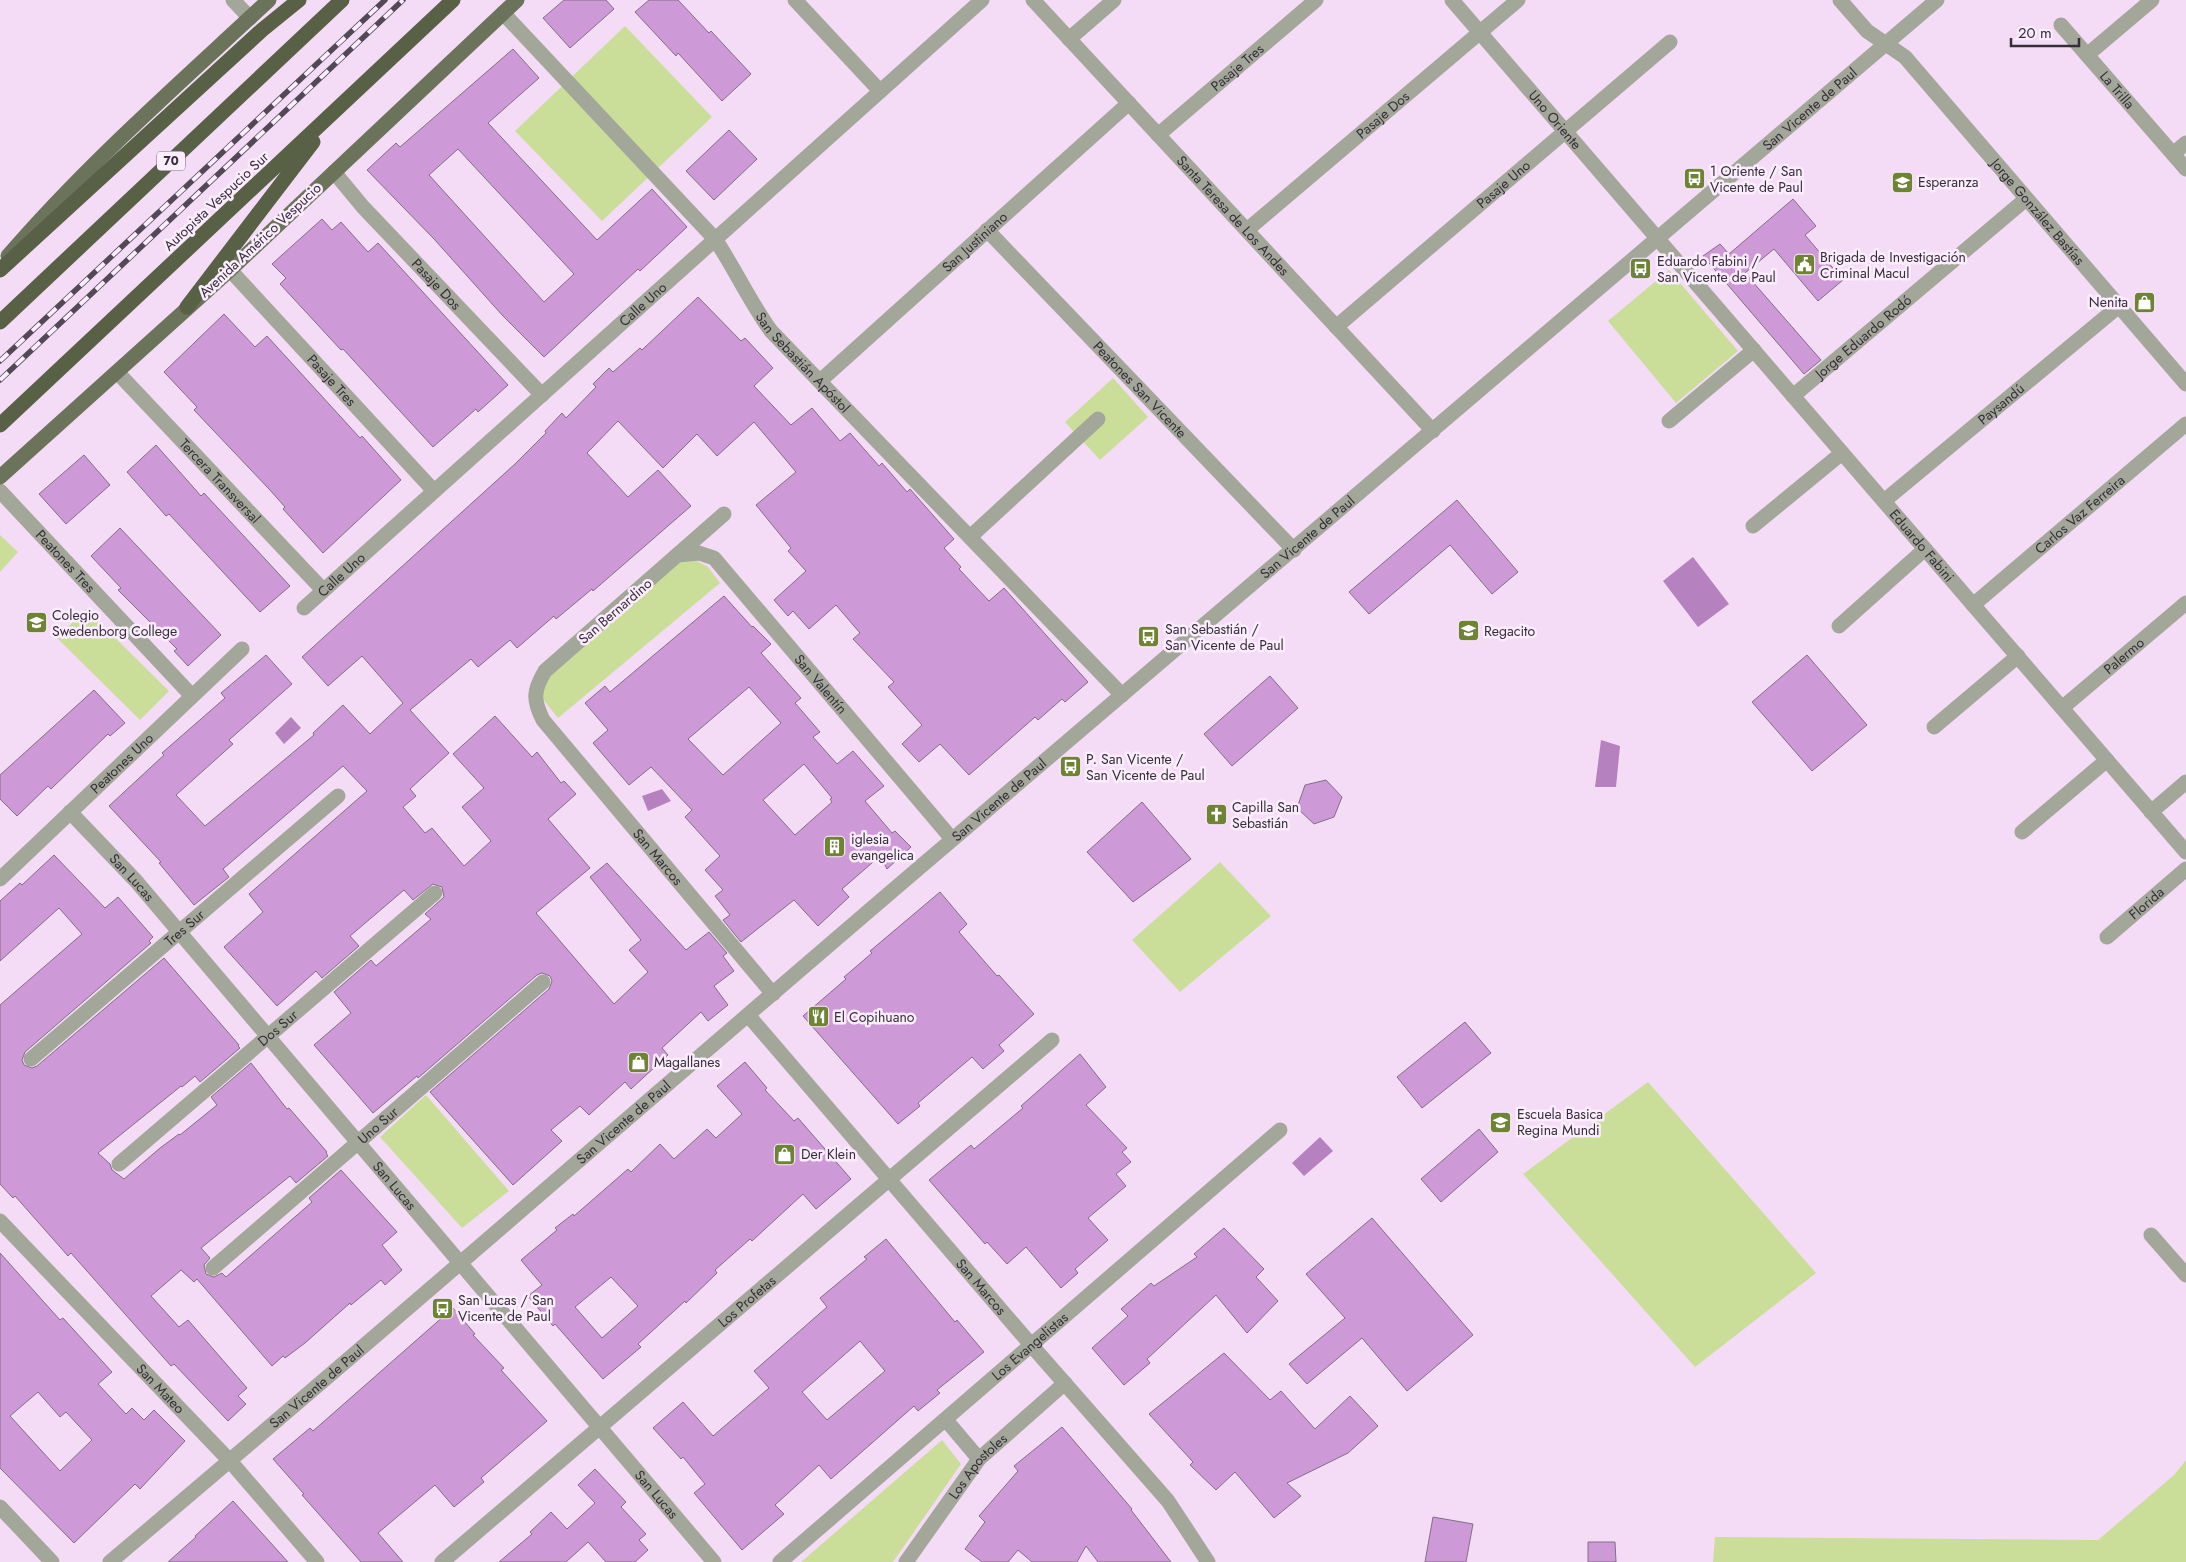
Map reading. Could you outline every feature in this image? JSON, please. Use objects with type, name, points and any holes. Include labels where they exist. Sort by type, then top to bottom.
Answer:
[{"type":"highway","points":[[0,270],[262,30],[299,0]]},
{"type":"highway","name":"70","points":[[0,322],[342,0]]},
{"type":"highway","name":"Autopista Vespucio Sur","points":[[0,425],[453,0]]},
{"type":"highway","points":[[187,307],[341,106]]},
{"type":"main road","points":[[0,265],[32,227],[83,176],[269,0]]},
{"type":"main road","name":"Avenida Américo Vespucio","points":[[0,477],[230,270],[517,0]]},
{"type":"street","points":[[233,0],[250,18]]},
{"type":"street","points":[[795,0],[880,91]]},
{"type":"street","name":"Calle Uno","points":[[304,608],[982,0]]},
{"type":"street","name":"Santa Teresa de Los Andes","points":[[1033,0],[1433,431]]},
{"type":"street","points":[[1069,39],[1114,0]]},
{"type":"street","name":"Pasaje Tres","points":[[1158,135],[1316,0]]},
{"type":"street","name":"Uno Oriente","points":[[1452,0],[1658,239]]},
{"type":"street","name":"Pasaje Dos","points":[[1246,230],[1518,0]]},
{"type":"street","name":"Jorge González Bastías","points":[[1840,0],[1867,31],[1911,64],[2186,384]]},
{"type":"street","name":"San Vicente de Paul","points":[[110,1562],[460,1264],[952,839],[1294,550],[1937,0]]},
{"type":"street","points":[[2087,55],[2152,0]]},
{"type":"street","name":"San Sebastián Apóstol","points":[[503,14],[715,239],[733,265],[756,310],[771,331],[1122,695]]},
{"type":"street","name":"La Trilla","points":[[2061,25],[2186,169]]},
{"type":"street","name":"Pasaje Uno","points":[[1336,326],[1670,42]]},
{"type":"street","name":"San Justiniano","points":[[820,381],[1128,103]]},
{"type":"street","points":[[2173,154],[2186,143]]},
{"type":"street","name":"Pasaje Dos","points":[[334,172],[362,207],[542,395]]},
{"type":"street","name":"Jorge Eduardo Rodó","points":[[1793,396],[2026,199]]},
{"type":"street","name":"Peatones San Vicente","points":[[987,230],[1294,550]]},
{"type":"street","name":"Eduardo Fabini","points":[[1658,239],[2186,852]]},
{"type":"street","name":"Pasaje Tres","points":[[230,270],[434,490]]},
{"type":"street","name":"Paysandú","points":[[1884,501],[2119,306]]},
{"type":"street","points":[[1669,421],[1754,350]]},
{"type":"street","name":"Tercera Transversal","points":[[117,372],[323,590]]},
{"type":"street","points":[[970,537],[1098,419]]},
{"type":"street","name":"Carlos Vaz Ferreira","points":[[1973,605],[2186,424]]},
{"type":"street","points":[[1754,526],[1842,452]]},
{"type":"street","name":"Peatones Tres","points":[[0,491],[192,696]]},
{"type":"street","name":"San Bernardino","points":[[543,720],[536,706],[535,693],[538,682],[545,671],[724,514]]},
{"type":"street","points":[[1840,626],[1925,550]]},
{"type":"street","name":"San Valentín","points":[[678,555],[699,553],[714,558],[952,839]]},
{"type":"street","name":"Palermo","points":[[2062,708],[2186,603]]},
{"type":"street","name":"Peatones Uno","points":[[0,879],[242,649]]},
{"type":"street","points":[[1934,727],[2018,656]]},
{"type":"street","name":"San Marcos","points":[[543,720],[773,994]]},
{"type":"street","points":[[2022,832],[2107,760]]},
{"type":"street","points":[[2151,812],[2186,782]]},
{"type":"street","name":"Tres Sur","points":[[31,1059],[338,796]]},
{"type":"street","name":"San Lucas","points":[[70,812],[136,881],[714,1562]]},
{"type":"street","name":"Florida","points":[[2107,936],[2186,869]]},
{"type":"street","name":"Dos Sur","points":[[119,1164],[435,893]]},
{"type":"street","name":"Uno Sur","points":[[213,1268],[543,982]]},
{"type":"street","name":"San Marcos","points":[[748,1015],[1032,1346],[1168,1501],[1208,1562]]},
{"type":"street","name":"Los Profetas","points":[[442,1562],[1052,1040]]},
{"type":"street","name":"Los Evangelistas","points":[[780,1562],[1280,1130]]},
{"type":"street","name":"San Mateo","points":[[0,1221],[230,1461],[317,1562]]},
{"type":"street","points":[[2151,1235],[2186,1275]]},
{"type":"street","name":"Los Apostoles","points":[[906,1562],[980,1459],[1065,1383]]},
{"type":"street","points":[[946,1420],[980,1459]]},
{"type":"street","points":[[0,1507],[52,1562]]},
{"type":"green space","points":[[625,26],[712,117],[602,221],[515,131]]},
{"type":"green space","points":[[1669,270],[1738,351],[1676,403],[1608,321]]},
{"type":"green space","points":[[1113,378],[1148,417],[1100,460],[1065,422]]},
{"type":"green space","points":[[0,535],[18,552],[0,572]]},
{"type":"green space","points":[[695,560],[708,567],[720,583],[558,718],[542,698],[543,681],[679,562]]},
{"type":"green space","points":[[86,609],[169,691],[140,720],[57,638]]},
{"type":"green space","points":[[1220,862],[1271,916],[1180,992],[1132,940]]},
{"type":"green space","points":[[1648,1082],[1816,1273],[1695,1367],[1523,1174]]},
{"type":"green space","points":[[426,1095],[509,1191],[462,1228],[380,1137]]},
{"type":"green space","points":[[942,1440],[961,1464],[893,1562],[801,1562]]},
{"type":"green space","points":[[2186,1460],[2186,1562],[1713,1562],[1715,1537],[2098,1540],[2174,1475]]},
{"type":"shaded area","points":[[1693,557],[1729,604],[1698,627],[1663,581]]},
{"type":"shaded area","points":[[291,717],[301,728],[284,744],[275,733]]},
{"type":"shaded area","points":[[1601,740],[1620,746],[1616,787],[1595,787]]},
{"type":"shaded area","points":[[662,789],[671,801],[648,811],[642,796]]},
{"type":"shaded area","points":[[1320,1137],[1333,1151],[1304,1176],[1292,1163]]},
{"type":"building","points":[[564,0],[606,0],[614,9],[570,48],[543,18]]},
{"type":"building","points":[[649,0],[678,0],[709,33],[711,31],[751,74],[722,101],[678,53],[676,56],[635,12]]},
{"type":"building","points":[[513,49],[539,78],[488,123],[597,240],[652,189],[687,227],[640,271],[638,269],[544,357],[503,316],[434,239],[367,170],[396,143],[400,147]],"holes":[[[458,149],[574,274],[544,302],[429,175]]]},
{"type":"building","points":[[729,130],[757,159],[714,200],[686,171]]},
{"type":"building","points":[[1793,199],[1816,226],[1805,235],[1843,280],[1818,301],[1774,249],[1745,273],[1821,360],[1804,374],[1703,256],[1720,244],[1729,254]]},
{"type":"building","points":[[322,219],[332,230],[341,222],[368,252],[378,243],[508,385],[478,412],[476,409],[433,447],[280,284],[286,278],[272,264]]},
{"type":"building","points":[[698,297],[741,341],[745,338],[773,368],[754,386],[791,425],[812,408],[840,441],[850,433],[879,466],[882,463],[907,492],[910,489],[954,539],[944,548],[961,567],[959,569],[989,601],[1004,588],[1088,682],[1065,702],[1062,699],[1038,720],[1035,717],[969,775],[940,744],[919,762],[902,744],[922,725],[888,687],[894,682],[853,639],[860,633],[836,605],[809,629],[793,611],[788,616],[774,600],[806,571],[788,551],[791,548],[756,505],[796,472],[754,422],[717,456],[697,434],[663,468],[618,421],[587,453],[628,497],[658,470],[691,506],[593,591],[592,589],[556,619],[554,616],[517,648],[510,640],[478,667],[471,659],[410,710],[449,753],[410,789],[416,796],[403,807],[425,833],[432,828],[464,866],[491,841],[462,807],[484,788],[453,754],[495,716],[532,757],[537,752],[561,783],[564,781],[576,794],[548,819],[590,868],[536,913],[614,1004],[648,972],[629,950],[641,940],[590,877],[607,863],[686,950],[709,932],[727,953],[723,956],[734,971],[714,986],[728,1005],[708,1021],[701,1012],[662,1048],[668,1055],[631,1089],[625,1082],[589,1115],[580,1106],[551,1130],[562,1141],[513,1185],[430,1092],[549,989],[552,981],[550,976],[542,973],[537,975],[418,1078],[417,1076],[373,1113],[314,1045],[351,1013],[334,992],[371,960],[376,966],[431,919],[425,914],[444,897],[442,887],[433,884],[413,900],[404,890],[350,936],[359,946],[322,978],[316,971],[277,1006],[224,947],[263,912],[249,894],[367,791],[343,766],[223,869],[229,877],[194,905],[159,863],[161,862],[109,806],[164,755],[162,753],[225,698],[221,693],[266,655],[292,684],[229,740],[233,744],[176,795],[205,826],[314,735],[313,733],[343,705],[370,734],[403,703],[362,656],[328,686],[302,657],[515,464],[546,433],[545,431],[562,413],[566,418],[596,387],[593,384],[609,368],[613,372],[640,348],[642,350]]},
{"type":"building","points":[[224,314],[255,347],[267,336],[401,480],[323,553],[283,509],[285,507],[269,489],[194,410],[197,407],[164,372]]},
{"type":"building","points":[[156,445],[201,496],[204,493],[290,586],[260,612],[169,514],[166,516],[127,472]]},
{"type":"building","points":[[84,455],[110,485],[66,524],[39,494]]},
{"type":"building","points":[[1457,500],[1518,572],[1492,594],[1450,545],[1369,614],[1349,592]]},
{"type":"building","points":[[120,528],[221,635],[188,666],[174,651],[177,649],[118,590],[121,588],[91,556]]},
{"type":"building","points":[[724,596],[752,627],[771,644],[761,653],[801,698],[795,703],[820,732],[813,737],[837,764],[853,751],[884,786],[865,801],[892,833],[895,831],[911,847],[887,869],[880,856],[842,889],[849,897],[818,926],[794,900],[741,942],[723,920],[730,915],[715,896],[723,890],[705,870],[720,856],[685,817],[692,810],[651,767],[629,785],[593,743],[608,730],[585,703],[605,686],[610,692]],"holes":[[[749,687],[781,723],[723,775],[688,739]],[[804,764],[832,798],[830,799],[832,802],[795,835],[763,800]]]},
{"type":"building","points":[[1807,655],[1867,725],[1812,771],[1752,702]]},
{"type":"building","points":[[1270,676],[1298,708],[1232,766],[1204,734]]},
{"type":"building","points":[[94,690],[125,723],[110,736],[108,734],[51,789],[48,786],[17,816],[0,799],[0,775]]},
{"type":"building","points":[[1326,780],[1342,797],[1334,817],[1314,824],[1297,808],[1305,785]]},
{"type":"building","points":[[1142,802],[1191,859],[1133,902],[1087,852]]},
{"type":"building","points":[[54,855],[105,908],[118,897],[153,937],[149,941],[151,943],[25,1052],[22,1060],[24,1065],[32,1068],[37,1066],[164,958],[240,1048],[200,1082],[195,1076],[181,1086],[98,1153],[110,1164],[112,1170],[124,1179],[160,1148],[180,1135],[217,1105],[211,1097],[251,1063],[287,1109],[289,1108],[327,1152],[328,1156],[296,1183],[290,1176],[201,1248],[210,1258],[204,1265],[206,1274],[214,1277],[222,1273],[226,1277],[312,1202],[309,1198],[341,1170],[397,1232],[382,1245],[402,1270],[385,1285],[381,1280],[351,1305],[350,1303],[305,1343],[285,1358],[283,1356],[272,1366],[197,1279],[194,1282],[181,1270],[151,1296],[179,1327],[188,1320],[247,1388],[238,1396],[246,1404],[228,1421],[174,1364],[171,1366],[71,1253],[68,1256],[15,1196],[13,1198],[0,1184],[0,1005],[82,934],[59,908],[0,961],[0,901],[20,883],[22,885]]},
{"type":"building","points":[[940,892],[967,924],[959,932],[997,976],[999,975],[1034,1014],[999,1045],[1004,1051],[983,1069],[972,1057],[918,1103],[920,1106],[898,1124],[803,1016],[846,979],[844,977],[872,953],[870,951]]},
{"type":"building","points":[[1465,1022],[1491,1053],[1422,1108],[1397,1077]]},
{"type":"building","points":[[1080,1054],[1106,1087],[1086,1105],[1127,1148],[1122,1152],[1131,1162],[1116,1174],[1126,1186],[1088,1218],[1108,1240],[1075,1269],[1078,1273],[1061,1288],[1026,1247],[1007,1264],[987,1242],[985,1244],[929,1180],[971,1145],[974,1149],[1023,1108],[1021,1106]]},
{"type":"building","points":[[745,1062],[767,1088],[765,1090],[794,1121],[798,1118],[851,1179],[816,1209],[803,1194],[752,1241],[750,1239],[715,1270],[717,1273],[686,1303],[685,1301],[638,1344],[641,1347],[603,1379],[555,1324],[553,1326],[528,1296],[542,1285],[521,1260],[557,1230],[555,1228],[573,1214],[574,1216],[628,1169],[631,1172],[660,1144],[674,1159],[707,1129],[716,1138],[742,1114],[717,1086]],"holes":[[[611,1277],[638,1306],[602,1338],[575,1307]]]},
{"type":"building","points":[[1479,1129],[1498,1152],[1441,1202],[1421,1179]]},
{"type":"building","points":[[1372,1218],[1473,1335],[1407,1391],[1362,1338],[1307,1384],[1289,1364],[1345,1318],[1306,1274]]},
{"type":"building","points":[[1224,1228],[1264,1269],[1256,1277],[1278,1301],[1247,1333],[1216,1295],[1147,1359],[1150,1363],[1124,1385],[1092,1348],[1128,1316],[1121,1309],[1151,1283],[1154,1286],[1197,1257],[1194,1254]]},
{"type":"building","points":[[886,1239],[955,1322],[957,1320],[984,1352],[937,1390],[940,1393],[918,1411],[914,1406],[831,1479],[819,1465],[775,1505],[784,1514],[742,1550],[694,1493],[705,1484],[683,1457],[681,1459],[653,1428],[683,1402],[713,1436],[769,1388],[754,1371],[827,1307],[820,1298],[867,1259],[864,1257]],"holes":[[[860,1341],[885,1371],[827,1420],[802,1392]]]},
{"type":"building","points":[[0,1253],[60,1320],[63,1318],[112,1372],[98,1384],[126,1414],[132,1408],[144,1420],[154,1410],[185,1441],[140,1489],[135,1484],[74,1543],[0,1468]],"holes":[[[38,1392],[60,1417],[66,1412],[92,1440],[60,1471],[10,1416]]]},
{"type":"building","points":[[453,1308],[475,1334],[473,1335],[504,1368],[501,1370],[547,1421],[481,1478],[484,1482],[454,1507],[435,1485],[378,1533],[403,1562],[361,1562],[273,1459],[310,1428],[313,1431]]},
{"type":"building","points":[[1224,1353],[1270,1400],[1281,1391],[1315,1429],[1350,1396],[1378,1426],[1348,1453],[1287,1483],[1301,1496],[1274,1518],[1235,1472],[1216,1490],[1190,1465],[1193,1462],[1149,1414]]},
{"type":"building","points":[[1062,1427],[1132,1509],[1171,1562],[1098,1562],[1086,1546],[1077,1562],[1032,1562],[1018,1550],[1008,1562],[982,1562],[965,1549],[985,1522],[979,1516],[1018,1471],[1014,1466]]},
{"type":"building","points":[[595,1469],[626,1502],[621,1507],[646,1534],[639,1540],[648,1550],[635,1562],[606,1562],[588,1542],[566,1562],[499,1562],[532,1534],[530,1532],[551,1512],[567,1529],[595,1503],[578,1485]]},
{"type":"building","points":[[233,1501],[288,1562],[168,1562],[196,1537]]},
{"type":"building","points":[[1433,1517],[1473,1524],[1466,1562],[1425,1562]]},
{"type":"building","points":[[1588,1542],[1615,1542],[1616,1562],[1588,1562]]},
{"type":"railway","points":[[0,361],[385,0]]},
{"type":"railway","points":[[0,380],[403,0]]},
{"type":"place","name":"1 Oriente / San Vicente de Paul","points":[[1694,179]]},
{"type":"place","name":"Esperanza","points":[[1902,182]]},
{"type":"place","name":"Brigada de Investigación Criminal Macul","points":[[1804,265]]},
{"type":"place","name":"Eduardo Fabini / San Vicente de Paul","points":[[1641,269]]},
{"type":"place","name":"Nenita","points":[[2144,302]]},
{"type":"place","name":"Colegio Swedenborg College","points":[[36,623]]},
{"type":"place","name":"Regacito","points":[[1468,631]]},
{"type":"place","name":"San Sebastián / San Vicente de Paul","points":[[1149,637]]},
{"type":"place","name":"P. San Vicente / San Vicente de Paul","points":[[1070,767]]},
{"type":"place","name":"Capilla San Sebastián","points":[[1216,815]]},
{"type":"place","name":"iglesia evangelica","points":[[835,847]]},
{"type":"place","name":"El Copihuano","points":[[818,1017]]},
{"type":"place","name":"Magallanes","points":[[638,1062]]},
{"type":"place","name":"Escuela Basica Regina Mundi","points":[[1501,1122]]},
{"type":"place","name":"Der Klein","points":[[785,1154]]},
{"type":"place","name":"San Lucas / San Vicente de Paul","points":[[442,1308]]}]
